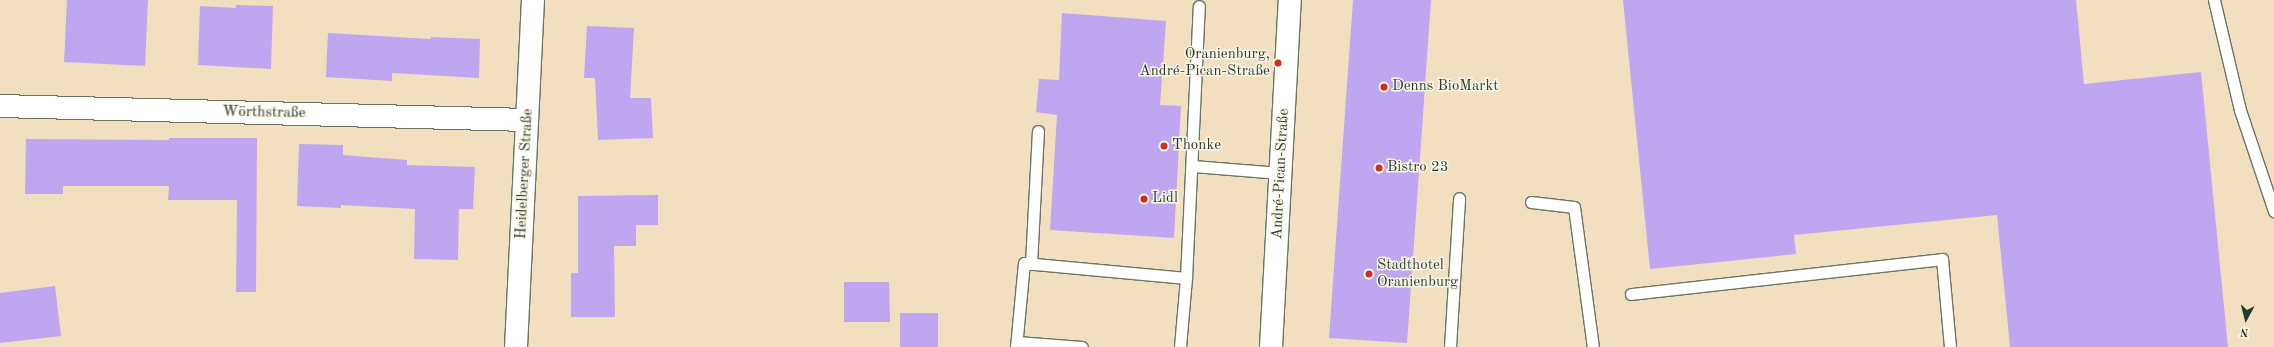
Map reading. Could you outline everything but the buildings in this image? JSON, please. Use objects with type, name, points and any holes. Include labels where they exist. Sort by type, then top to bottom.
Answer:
[{"type":"street","name":"Heidelberger Straße","points":[[516,347],[533,0]]},
{"type":"street","name":"André-Pican-Straße","points":[[1271,347],[1290,0]]},
{"type":"street","name":"Wörthstraße","points":[[0,106],[527,120]]},
{"type":"lane","points":[[2214,0],[2240,110],[2274,211]]},
{"type":"lane","points":[[1180,347],[1186,278],[1199,6]]},
{"type":"lane","points":[[1031,264],[1038,132]]},
{"type":"lane","points":[[1192,166],[1281,173]]},
{"type":"lane","points":[[1450,347],[1459,198]]},
{"type":"lane","points":[[1531,202],[1574,207],[1594,347]]},
{"type":"lane","points":[[1632,294],[1942,259],[1950,347]]},
{"type":"lane","points":[[1082,347],[1017,345],[1024,263],[1186,278]]},
{"type":"place","name":"Oranienburg, André-Pican-Straße","points":[[1278,63]]},
{"type":"place","name":"Denns BioMarkt","points":[[1384,87]]},
{"type":"place","name":"Thonke","points":[[1164,146]]},
{"type":"place","name":"Bistro 23","points":[[1379,168]]},
{"type":"place","name":"Lidl","points":[[1144,199]]},
{"type":"place","name":"Stadthotel Oranienburg","points":[[1369,274]]}]
